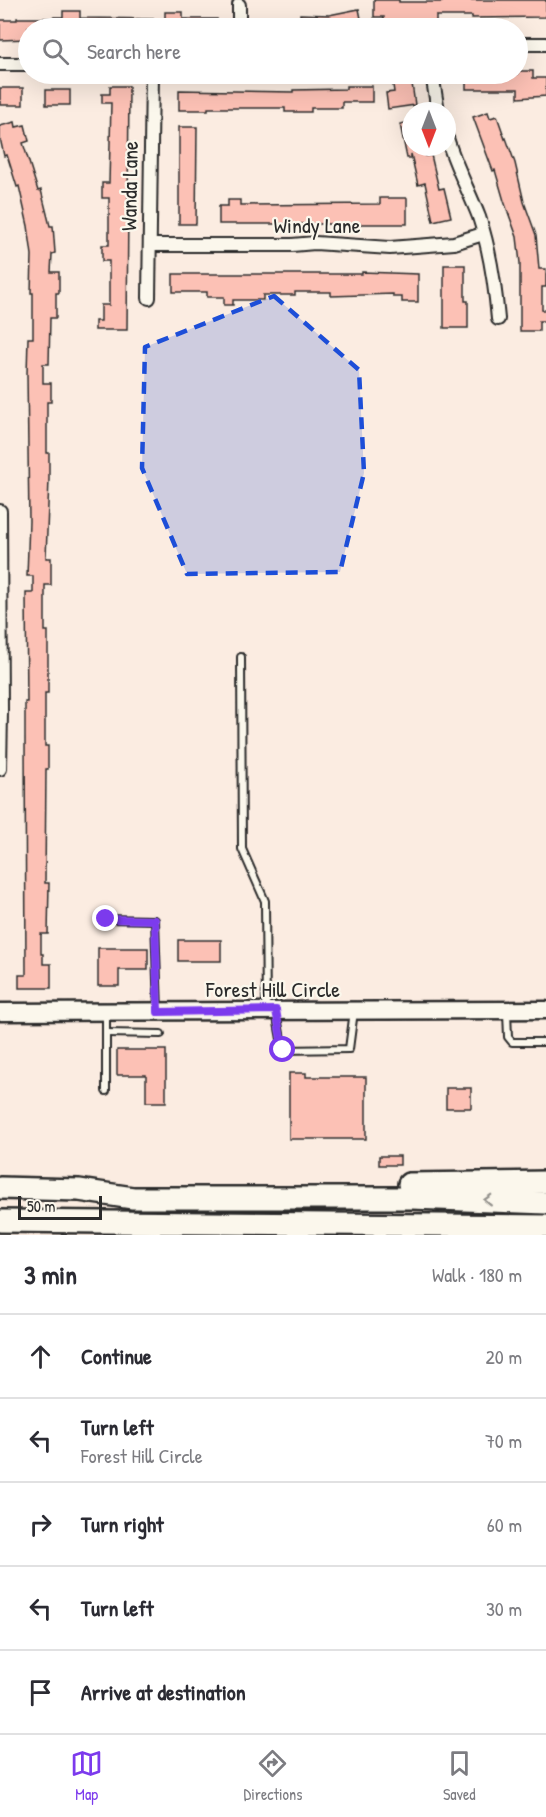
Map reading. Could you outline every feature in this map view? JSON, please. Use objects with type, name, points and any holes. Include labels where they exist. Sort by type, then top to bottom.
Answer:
[{"type":"highway","points":[[0,1188],[79,1190],[546,1182]]},
{"type":"highway","points":[[79,1190],[133,1198],[412,1198],[546,1203]]},
{"type":"highway","points":[[0,1221],[546,1226]]},
{"type":"street","points":[[239,5],[239,18]]},
{"type":"street","points":[[528,44],[546,44]]},
{"type":"street","points":[[0,64],[18,64]]},
{"type":"street","name":"Wanda Lane","points":[[149,298],[152,84]]},
{"type":"street","points":[[434,84],[437,102]]},
{"type":"street","points":[[454,156],[479,218],[492,263],[498,319]]},
{"type":"street","name":"Windy Lane","points":[[150,245],[315,243],[390,248],[454,243],[483,234]]},
{"type":"street","points":[[0,511],[0,769]]},
{"type":"street","name":"Forest Hill Circle","points":[[0,1012],[546,1010]]},
{"type":"lane","points":[[241,657],[242,849],[265,901],[271,1010],[283,1050],[349,1049],[354,1011]]},
{"type":"lane","points":[[106,919],[155,920],[158,1012]]},
{"type":"lane","points":[[507,1011],[508,1037],[512,1042],[546,1042]]},
{"type":"lane","points":[[106,1012],[106,1091]]},
{"type":"lane","points":[[106,1033],[162,1034]]},
{"type":"highlighted area","points":[[274,296],[359,370],[364,473],[340,572],[187,574],[142,468],[145,347]]},
{"type":"building","points":[[374,0],[442,2],[442,0],[546,0],[546,17],[374,17]]},
{"type":"building","points":[[359,9],[361,18],[300,18],[300,14],[329,15]]},
{"type":"building","points":[[63,11],[80,11],[80,18],[54,18],[63,17]]},
{"type":"building","points":[[165,12],[183,12],[183,18],[165,18]]},
{"type":"building","points":[[17,18],[18,39],[0,40],[0,20],[17,20]]},
{"type":"building","points":[[528,71],[533,71],[533,78],[546,78],[546,96],[518,98],[518,89],[466,89],[466,84],[528,84]]},
{"type":"building","points":[[393,84],[412,84],[415,102],[402,102],[402,107],[388,109],[386,93],[394,92]]},
{"type":"building","points":[[110,86],[129,86],[127,330],[95,330],[95,321],[101,321],[101,305],[109,305],[109,261],[102,261],[102,245],[109,245],[109,198],[102,198],[102,183],[109,183],[111,103],[102,103],[102,94],[110,94]]},
{"type":"building","points":[[346,86],[372,86],[372,102],[342,102],[342,108],[311,108],[311,112],[285,112],[285,108],[179,110],[179,90],[293,92],[293,90],[346,89]]},
{"type":"building","points":[[0,88],[23,88],[23,105],[0,105]]},
{"type":"building","points":[[46,90],[70,90],[70,105],[46,105]]},
{"type":"building","points":[[488,112],[490,118],[497,116],[506,138],[536,235],[539,269],[546,269],[546,287],[542,287],[542,310],[546,310],[546,321],[539,321],[539,331],[520,331],[520,263],[517,237],[495,170],[493,171],[473,117]]},
{"type":"building","points":[[15,122],[16,127],[25,125],[29,141],[23,143],[38,191],[41,190],[50,226],[53,226],[55,253],[52,254],[51,272],[59,272],[56,318],[50,318],[49,364],[43,364],[43,383],[51,383],[51,402],[47,402],[49,479],[46,558],[51,558],[51,585],[45,585],[45,631],[48,631],[48,693],[45,693],[45,746],[48,746],[48,769],[46,769],[45,883],[49,883],[48,934],[41,934],[41,954],[43,954],[43,964],[51,964],[51,988],[19,988],[19,975],[26,975],[26,593],[33,593],[33,576],[27,576],[29,521],[27,374],[28,338],[33,338],[33,293],[31,293],[32,255],[28,226],[19,186],[17,187],[7,155],[4,156],[0,138],[0,126]]},
{"type":"building","points":[[179,127],[197,127],[196,224],[179,224]]},
{"type":"building","points":[[411,156],[431,156],[439,189],[444,188],[451,217],[433,221],[425,183],[418,185]]},
{"type":"building","points":[[380,198],[407,198],[407,224],[219,224],[219,206],[228,206],[228,200],[240,200],[240,205],[380,204]]},
{"type":"building","points":[[444,265],[465,265],[468,328],[444,328]]},
{"type":"building","points":[[362,272],[418,274],[418,302],[402,302],[402,297],[393,297],[393,294],[331,296],[331,292],[295,292],[295,295],[263,295],[263,300],[233,300],[233,305],[224,305],[224,297],[207,297],[207,292],[173,292],[173,274],[362,274]]},
{"type":"building","points":[[178,940],[221,940],[221,961],[178,961]]},
{"type":"building","points":[[98,948],[148,948],[148,970],[119,970],[119,986],[98,986]]},
{"type":"building","points":[[117,1050],[166,1050],[166,1102],[146,1102],[146,1075],[117,1075]]},
{"type":"building","points":[[289,1073],[306,1073],[306,1077],[366,1077],[366,1139],[289,1139]]},
{"type":"building","points":[[446,1088],[471,1088],[471,1108],[446,1108]]},
{"type":"building","points":[[379,1156],[400,1156],[400,1165],[379,1165]]},
{"type":"route","points":[[106,919],[155,920],[158,1012],[276,1010],[283,1050]]}]
